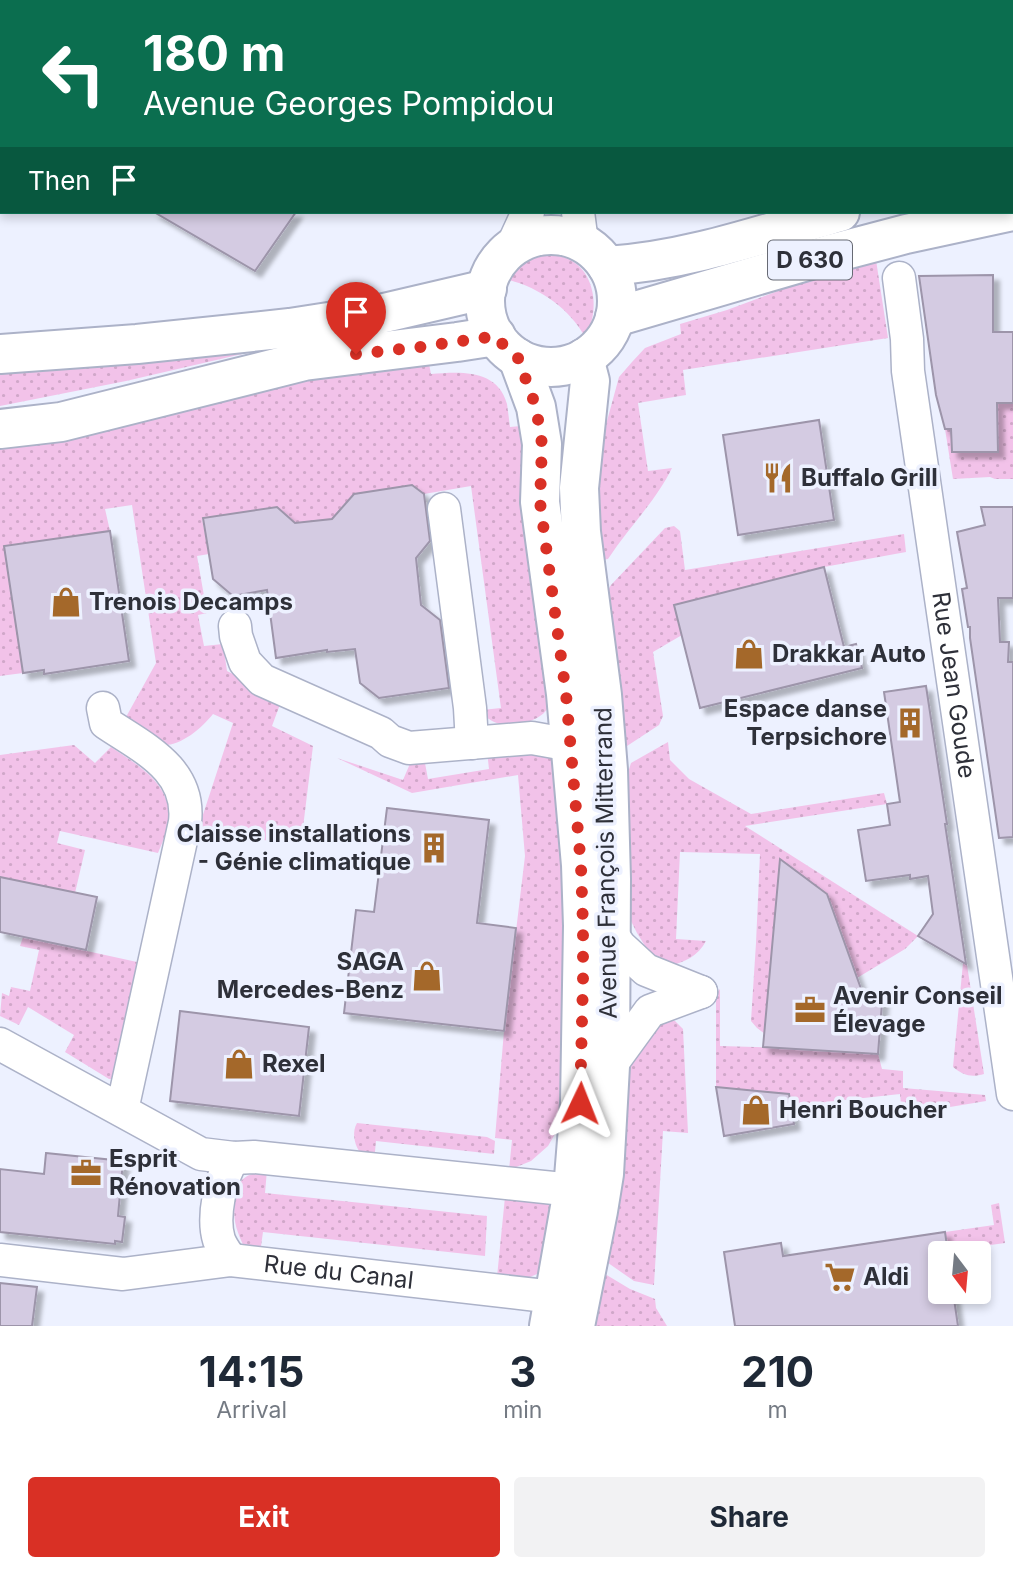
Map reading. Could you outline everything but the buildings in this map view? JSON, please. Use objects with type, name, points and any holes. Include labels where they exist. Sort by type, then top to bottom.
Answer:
[{"type":"main road","name":"D 630","points":[[589,240],[631,264],[720,247],[833,214]]},
{"type":"main road","name":"D 630","points":[[615,317],[846,250],[997,214]]},
{"type":"main road","points":[[564,236],[589,240],[612,275],[617,303],[615,317],[604,341],[595,351],[573,363],[540,366],[507,347],[490,325],[487,289],[495,267],[511,249],[527,240],[564,236]]},
{"type":"main road","points":[[0,354],[137,344],[290,328],[380,314],[487,289]]},
{"type":"main road","points":[[0,429],[61,422],[304,361],[445,344],[507,347]]},
{"type":"main road","name":"Avenue François Mitterrand","points":[[507,347],[536,407],[542,444],[540,502],[557,615],[581,866],[583,926],[580,1103],[559,1316]]},
{"type":"main road","name":"Avenue François Mitterrand","points":[[559,1316],[598,1211],[604,1174],[610,1066],[611,866],[608,770],[602,695],[579,508],[590,381],[584,358]]},
{"type":"street","points":[[511,249],[527,214]]},
{"type":"street","name":"Rue Jean Goude","points":[[899,278],[907,339],[908,372],[1012,1079]]},
{"type":"street","points":[[444,509],[470,708],[472,743]]},
{"type":"street","points":[[235,626],[245,662],[262,680],[409,748],[532,738],[571,745]]},
{"type":"street","points":[[103,708],[106,723],[164,762],[182,790],[187,808],[121,1110]]},
{"type":"street","points":[[610,1066],[650,1011],[701,992],[646,970],[620,946],[611,933]]},
{"type":"street","points":[[0,1044],[201,1154],[234,1158],[254,1157],[573,1190]]},
{"type":"street","name":"Rue du Canal","points":[[234,1158],[220,1188],[217,1224],[219,1239],[231,1260],[559,1316]]},
{"type":"street","points":[[0,1260],[124,1274],[231,1260]]},
{"type":"shaded area","points":[[542,256],[558,256],[570,260],[580,267],[587,277],[594,301],[590,326],[585,337],[571,317],[553,301],[532,288],[509,280],[523,265]]},
{"type":"shaded area","points":[[876,260],[888,338],[683,370],[686,395],[638,403],[648,471],[672,468],[658,492],[608,559],[602,560],[592,482],[600,429],[607,421],[619,377],[632,362],[645,348],[681,334],[680,324],[727,310],[823,274]]},
{"type":"shaded area","points":[[255,351],[126,381],[0,406],[0,373]]},
{"type":"shaded area","points":[[429,364],[431,374],[465,373],[486,378],[495,384],[507,404],[510,427],[521,426],[529,522],[551,703],[542,715],[529,722],[508,725],[489,719],[482,710],[501,708],[471,486],[424,494],[412,485],[354,494],[339,511],[339,518],[295,523],[276,507],[202,519],[209,554],[197,556],[207,613],[198,615],[204,646],[223,644],[227,671],[282,699],[272,726],[313,746],[301,844],[197,833],[233,723],[213,714],[187,738],[170,745],[162,745],[153,744],[138,735],[142,727],[132,727],[128,723],[126,717],[156,663],[132,505],[105,509],[110,531],[5,546],[23,673],[0,676],[0,442],[275,381]]},
{"type":"shaded area","points":[[1013,396],[1013,479],[953,479],[937,397]]},
{"type":"shaded area","points":[[674,526],[680,531],[685,570],[904,534],[906,552],[824,567],[675,605],[682,635],[653,652],[663,716],[659,725],[627,746],[623,745],[605,595],[611,585],[665,528]]},
{"type":"shaded area","points":[[668,742],[670,760],[689,779],[751,814],[884,793],[887,804],[745,826],[918,936],[905,949],[857,978],[827,894],[780,860],[765,1034],[751,1021],[760,854],[680,852],[676,939],[706,941],[690,958],[669,966],[650,954],[620,899],[626,779],[631,763]]},
{"type":"shaded area","points":[[74,745],[95,763],[111,747],[155,781],[169,811],[169,822],[158,853],[60,831],[57,843],[85,850],[75,893],[0,877],[0,755]]},
{"type":"shaded area","points":[[487,751],[551,755],[559,766],[569,914],[562,1122],[548,1146],[531,1161],[509,1170],[512,1140],[495,1138],[504,1031],[525,856],[518,775],[412,793],[337,758],[403,780],[412,759],[424,758],[428,779],[489,769]]},
{"type":"shaded area","points":[[23,937],[137,962],[120,1071],[115,1079],[109,1079],[65,1052],[74,1035],[28,1007],[19,1025],[0,1016],[2,993],[9,996],[11,987],[30,991],[39,950],[20,946]]},
{"type":"shaded area","points":[[963,963],[967,965],[984,1074],[975,1076],[964,1074],[953,1067]]},
{"type":"shaded area","points":[[720,989],[720,1046],[878,1054],[882,1069],[903,1071],[903,1088],[985,1095],[986,1101],[902,1115],[900,1094],[791,1106],[789,1094],[716,1087],[716,994]]},
{"type":"shaded area","points":[[663,1021],[675,1021],[683,1029],[688,1133],[663,1131],[654,1285],[634,1281],[601,1258],[625,1068],[631,1054]]},
{"type":"shaded area","points":[[357,1123],[487,1137],[495,1141],[494,1154],[376,1141],[374,1162],[357,1148],[354,1133]]},
{"type":"shaded area","points":[[267,1170],[265,1193],[487,1216],[485,1256],[263,1232],[260,1253],[247,1252],[235,1222],[236,1194],[243,1179]]},
{"type":"shaded area","points":[[505,1197],[554,1202],[544,1271],[523,1280],[497,1277]]},
{"type":"shaded area","points":[[999,1203],[1005,1243],[991,1245],[991,1241],[946,1241],[945,1232],[994,1225],[991,1205]]},
{"type":"shaded area","points":[[600,1271],[630,1289],[655,1299],[656,1308],[667,1326],[592,1326]]},
{"type":"place","name":"Buffalo Grill","points":[[778,478]]},
{"type":"place","name":"Trenois Decamps","points":[[66,602]]},
{"type":"place","name":"Drakkar Auto","points":[[749,654]]},
{"type":"place","name":"Espace danse Terpsichore","points":[[910,723]]},
{"type":"place","name":"Claisse installations - Génie climatique","points":[[434,848]]},
{"type":"place","name":"SAGA Mercedes-Benz","points":[[427,976]]},
{"type":"place","name":"Avenir Conseil Élevage","points":[[810,1010]]},
{"type":"place","name":"Rexel","points":[[239,1064]]},
{"type":"place","name":"Henri Boucher","points":[[756,1110]]},
{"type":"place","name":"Esprit Rénovation","points":[[86,1173]]},
{"type":"place","name":"Aldi","points":[[840,1277]]},
{"type":"route","points":[[356,354],[496,336],[509,352],[518,358],[536,407],[542,444],[540,502],[566,694],[581,866],[583,980],[580,1103]]}]
